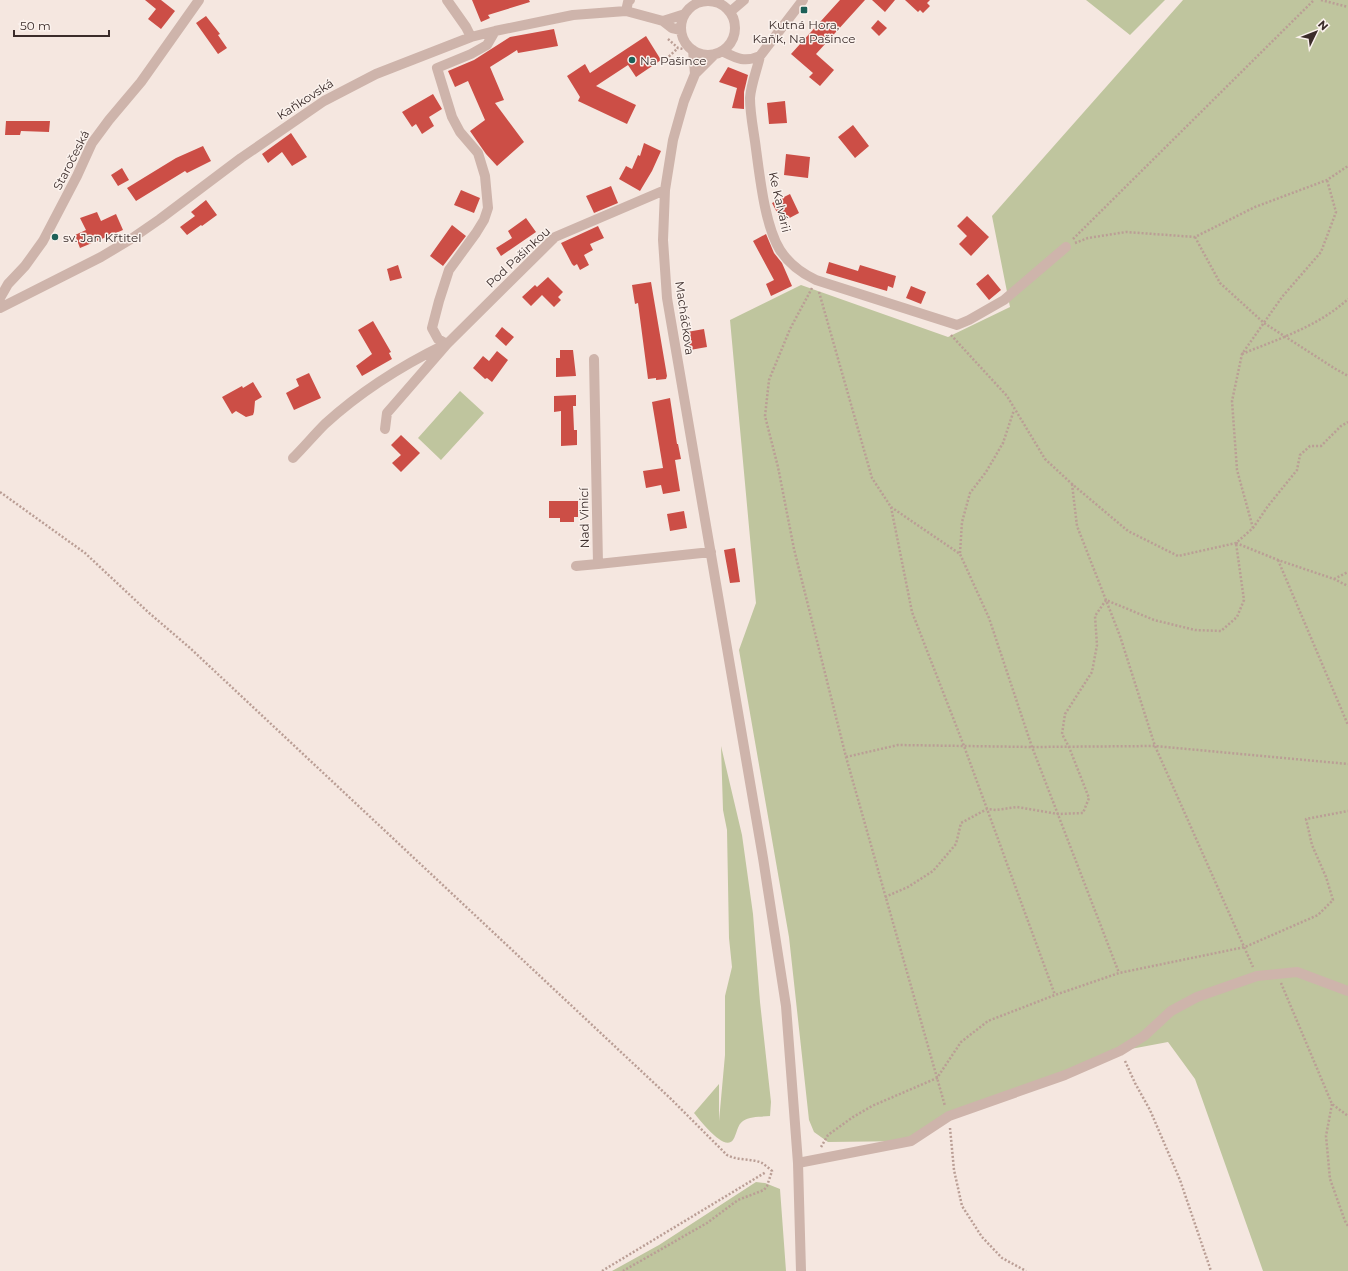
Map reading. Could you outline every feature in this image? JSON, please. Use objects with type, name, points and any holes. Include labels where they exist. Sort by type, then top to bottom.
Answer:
[{"type":"street","name":"Staročeská","points":[[0,298],[8,284],[25,266],[43,241],[77,176],[92,143],[141,82],[199,0]]},
{"type":"street","points":[[447,0],[466,27],[471,38]]},
{"type":"street","points":[[626,11],[630,0]]},
{"type":"street","points":[[730,12],[744,0]]},
{"type":"street","points":[[695,74],[718,52],[728,46],[735,33],[735,26],[734,18],[724,5],[707,1],[698,3],[691,7],[685,14],[681,30],[683,38],[693,50],[708,54],[718,52],[743,60],[752,60],[760,56],[803,0]]},
{"type":"street","name":"Kaňkovská","points":[[0,308],[100,257],[131,239],[241,158],[324,101],[376,74],[471,38],[495,31],[573,15],[626,11],[663,21],[672,28],[681,30]]},
{"type":"street","points":[[663,21],[685,14]]},
{"type":"street","points":[[448,344],[438,339],[432,328],[439,301],[449,270],[476,233],[484,220],[488,208],[485,176],[478,153],[460,132],[452,117],[437,68],[471,54],[487,45],[495,31]]},
{"type":"street","points":[[693,50],[695,74]]},
{"type":"street","name":"Ke Kalvárii","points":[[760,56],[750,96],[766,212],[778,248],[788,262],[801,273],[816,280],[957,325],[969,320],[1004,300],[1066,247]]},
{"type":"street","name":"Macháčkova","points":[[695,74],[684,101],[674,140],[665,190],[663,240],[668,298],[763,858],[786,1006],[798,1163],[801,1271]]},
{"type":"street","name":"Pod Pašinkou","points":[[385,429],[387,413],[448,344],[555,237],[665,190]]},
{"type":"street","name":"Pod Pašinkou","points":[[293,458],[324,425],[355,399],[388,376],[428,353],[448,344]]},
{"type":"street","name":"Nad Vinicí","points":[[594,360],[598,564],[711,552]]},
{"type":"street","points":[[576,566],[598,564]]},
{"type":"street","points":[[798,1163],[911,1141],[949,1116],[1065,1075],[1120,1051],[1144,1036],[1171,1011],[1197,997],[1257,976],[1297,972],[1348,991]]},
{"type":"path","points":[[1066,247],[1314,0]]},
{"type":"path","points":[[1321,0],[1348,8]]},
{"type":"path","points":[[664,37],[678,48],[693,50]]},
{"type":"path","points":[[663,62],[678,48]]},
{"type":"path","points":[[1066,247],[1088,238],[1126,232],[1195,237],[1255,207],[1328,180],[1348,166]]},
{"type":"path","points":[[1253,528],[1237,470],[1232,401],[1242,354],[1282,297],[1321,252],[1336,212],[1328,180]]},
{"type":"path","points":[[1195,237],[1220,283],[1264,323],[1348,376]]},
{"type":"path","points":[[816,280],[872,478],[891,507],[912,612],[964,746],[1055,995]]},
{"type":"path","points":[[816,280],[790,329],[769,380],[765,416],[778,467],[794,549],[846,757],[938,1085],[949,1116],[954,1170],[962,1206],[982,1237],[997,1253],[1002,1258],[1026,1271]]},
{"type":"path","points":[[1242,354],[1296,332],[1322,318],[1348,299]]},
{"type":"path","points":[[939,320],[958,344],[1007,396],[1045,459],[1128,531],[1178,556],[1236,543],[1253,528],[1268,506],[1297,470],[1300,455],[1310,446],[1321,446],[1341,426],[1348,422]]},
{"type":"path","points":[[1014,409],[1003,443],[986,472],[970,493],[962,522],[960,554],[989,618],[1032,747],[1119,973]]},
{"type":"path","points":[[1072,484],[1077,526],[1120,636],[1155,746],[1257,976]]},
{"type":"path","points":[[0,492],[85,554],[190,648],[670,1098],[727,1155],[735,1158],[760,1162],[772,1171],[767,1186],[764,1190],[738,1200],[707,1223],[623,1271]]},
{"type":"path","points":[[891,507],[960,554]]},
{"type":"path","points":[[1236,543],[1278,560],[1334,579],[1348,586]]},
{"type":"path","points":[[1106,600],[1154,620],[1195,630],[1221,631],[1237,617],[1244,600],[1236,543]]},
{"type":"path","points":[[1278,560],[1348,725]]},
{"type":"path","points":[[1334,579],[1348,572]]},
{"type":"path","points":[[885,897],[908,887],[933,871],[956,844],[961,823],[987,809],[996,810],[1017,807],[1058,814],[1083,813],[1089,798],[1069,747],[1062,734],[1065,714],[1092,672],[1097,645],[1095,616],[1106,600]]},
{"type":"path","points":[[846,757],[898,745],[1032,747],[1155,746],[1348,764]]},
{"type":"path","points":[[824,1142],[828,1135],[853,1117],[872,1106],[937,1078],[961,1042],[988,1021],[1055,995],[1119,973],[1245,947],[1318,915],[1332,900],[1326,878],[1312,845],[1306,819],[1348,811]]},
{"type":"path","points":[[1277,974],[1332,1104],[1348,1116]]},
{"type":"path","points":[[1120,1051],[1150,1110],[1180,1180],[1211,1271]]},
{"type":"path","points":[[1332,1104],[1326,1136],[1330,1179],[1348,1226]]},
{"type":"path","points":[[602,1271],[766,1172]]},
{"type":"green space","points":[[1086,0],[1165,0],[1130,35]]},
{"type":"green space","points":[[1183,0],[1348,0],[1348,1271],[1263,1271],[1195,1079],[1168,1042],[1120,1051],[949,1116],[911,1141],[828,1142],[814,1132],[809,1120],[789,937],[739,650],[756,603],[730,320],[801,285],[948,337],[1010,307],[992,216]]},
{"type":"green space","points":[[460,391],[484,413],[441,460],[418,438]]},
{"type":"green space","points":[[721,746],[742,835],[753,914],[760,1002],[771,1102],[770,1116],[746,1119],[739,1125],[733,1140],[729,1143],[718,1139],[712,1134],[694,1113],[719,1084],[719,1121],[725,1055],[725,996],[732,967],[729,938],[727,830],[723,810]]},
{"type":"green space","points":[[756,1182],[765,1183],[780,1189],[786,1271],[612,1271],[659,1245]]},
{"type":"building","points":[[145,0],[161,0],[175,11],[161,29],[148,19],[156,9]]},
{"type":"building","points":[[472,0],[529,0],[530,2],[488,15],[490,18],[481,22]]},
{"type":"building","points":[[840,0],[865,0],[816,54],[834,70],[820,86],[809,77],[813,73],[791,54]]},
{"type":"building","points":[[872,0],[895,0],[885,12]]},
{"type":"building","points":[[905,0],[930,0],[927,3],[930,6],[923,13],[920,10],[918,12]]},
{"type":"building","points":[[206,16],[220,34],[218,35],[227,48],[218,54],[196,23]]},
{"type":"building","points":[[878,20],[887,28],[879,36],[871,28]]},
{"type":"building","points":[[554,29],[558,46],[518,53],[517,50],[490,67],[504,100],[495,103],[524,142],[497,166],[486,154],[470,131],[485,120],[468,81],[455,87],[448,71],[474,60],[510,37]]},
{"type":"building","points":[[646,36],[661,60],[636,77],[628,65],[596,86],[636,105],[627,124],[578,101],[580,97],[567,76],[585,64],[590,73]]},
{"type":"building","points":[[728,67],[748,75],[744,92],[744,109],[732,108],[737,88],[719,82]]},
{"type":"building","points":[[433,94],[442,109],[429,117],[434,126],[422,134],[416,124],[412,127],[402,112]]},
{"type":"building","points":[[785,101],[787,123],[769,124],[767,103]]},
{"type":"building","points":[[6,121],[50,121],[49,132],[21,131],[20,135],[5,135]]},
{"type":"building","points":[[853,125],[869,146],[855,158],[838,137]]},
{"type":"building","points":[[291,133],[307,157],[292,166],[282,152],[268,163],[262,154]]},
{"type":"building","points":[[644,143],[661,151],[652,171],[640,191],[619,179],[626,166],[632,169],[638,155],[640,156]]},
{"type":"building","points":[[203,146],[211,161],[187,173],[185,171],[136,201],[127,188],[176,158]]},
{"type":"building","points":[[786,154],[810,157],[808,178],[784,175]]},
{"type":"building","points":[[122,168],[129,180],[118,186],[111,175]]},
{"type":"building","points":[[611,186],[618,203],[594,213],[586,196]]},
{"type":"building","points":[[461,190],[480,198],[474,213],[454,205]]},
{"type":"building","points":[[790,194],[799,213],[782,222],[772,203]]},
{"type":"building","points":[[206,200],[217,215],[187,235],[180,227],[195,216],[191,212]]},
{"type":"building","points":[[97,212],[101,221],[116,214],[123,230],[80,248],[75,235],[86,230],[80,218]]},
{"type":"building","points":[[967,216],[989,237],[971,256],[959,244],[967,236],[957,226]]},
{"type":"building","points":[[526,218],[536,232],[501,256],[496,248],[512,238],[508,231]]},
{"type":"building","points":[[452,225],[466,236],[443,266],[430,256]]},
{"type":"building","points":[[598,226],[604,238],[590,244],[593,250],[584,255],[589,265],[580,270],[577,264],[574,266],[572,264],[561,243]]},
{"type":"building","points":[[766,234],[774,253],[782,263],[792,286],[771,296],[766,284],[774,280],[753,241]]},
{"type":"building","points":[[829,262],[858,271],[860,265],[896,276],[893,288],[888,286],[887,291],[826,273]]},
{"type":"building","points":[[398,265],[402,278],[390,281],[387,269]]},
{"type":"building","points":[[988,274],[1001,290],[989,300],[976,284]]},
{"type":"building","points":[[548,277],[563,292],[558,297],[561,300],[554,307],[542,295],[531,306],[522,297],[535,285],[537,287]]},
{"type":"building","points":[[651,282],[667,376],[666,379],[648,379],[638,303],[635,304],[632,285]]},
{"type":"building","points":[[911,286],[926,292],[921,304],[906,298]]},
{"type":"building","points":[[373,321],[391,352],[389,353],[392,359],[362,376],[356,366],[372,354],[358,330]]},
{"type":"building","points":[[502,327],[514,337],[506,346],[495,336]]},
{"type":"building","points":[[704,329],[707,347],[690,350],[687,332]]},
{"type":"building","points":[[560,350],[573,350],[576,376],[556,377],[556,358],[560,358]]},
{"type":"building","points":[[497,351],[508,360],[492,382],[487,378],[485,379],[473,368],[483,356],[489,361]]},
{"type":"building","points":[[309,373],[321,398],[294,410],[286,393],[299,386],[296,379]]},
{"type":"building","points":[[253,382],[262,397],[255,401],[253,415],[246,417],[236,411],[232,414],[222,397]]},
{"type":"building","points":[[576,395],[576,406],[573,406],[574,430],[577,430],[577,445],[561,446],[561,411],[554,412],[554,396]]},
{"type":"building","points":[[670,398],[677,444],[681,459],[675,460],[680,491],[663,494],[661,485],[646,488],[643,471],[663,468],[652,402]]},
{"type":"building","points":[[401,435],[420,453],[401,472],[392,463],[401,455],[391,445]]},
{"type":"building","points":[[549,501],[578,501],[578,517],[574,517],[574,522],[560,522],[560,518],[549,518]]},
{"type":"building","points":[[684,511],[687,528],[670,531],[667,514]]},
{"type":"building","points":[[735,548],[740,582],[730,583],[724,550]]},
{"type":"place","name":"Kutná Hora, Kaňk, Na Pašince","points":[[804,10]]},
{"type":"place","name":"Na Pašince","points":[[632,60]]},
{"type":"place","name":"sv. Jan Křtitel","points":[[55,237]]}]
